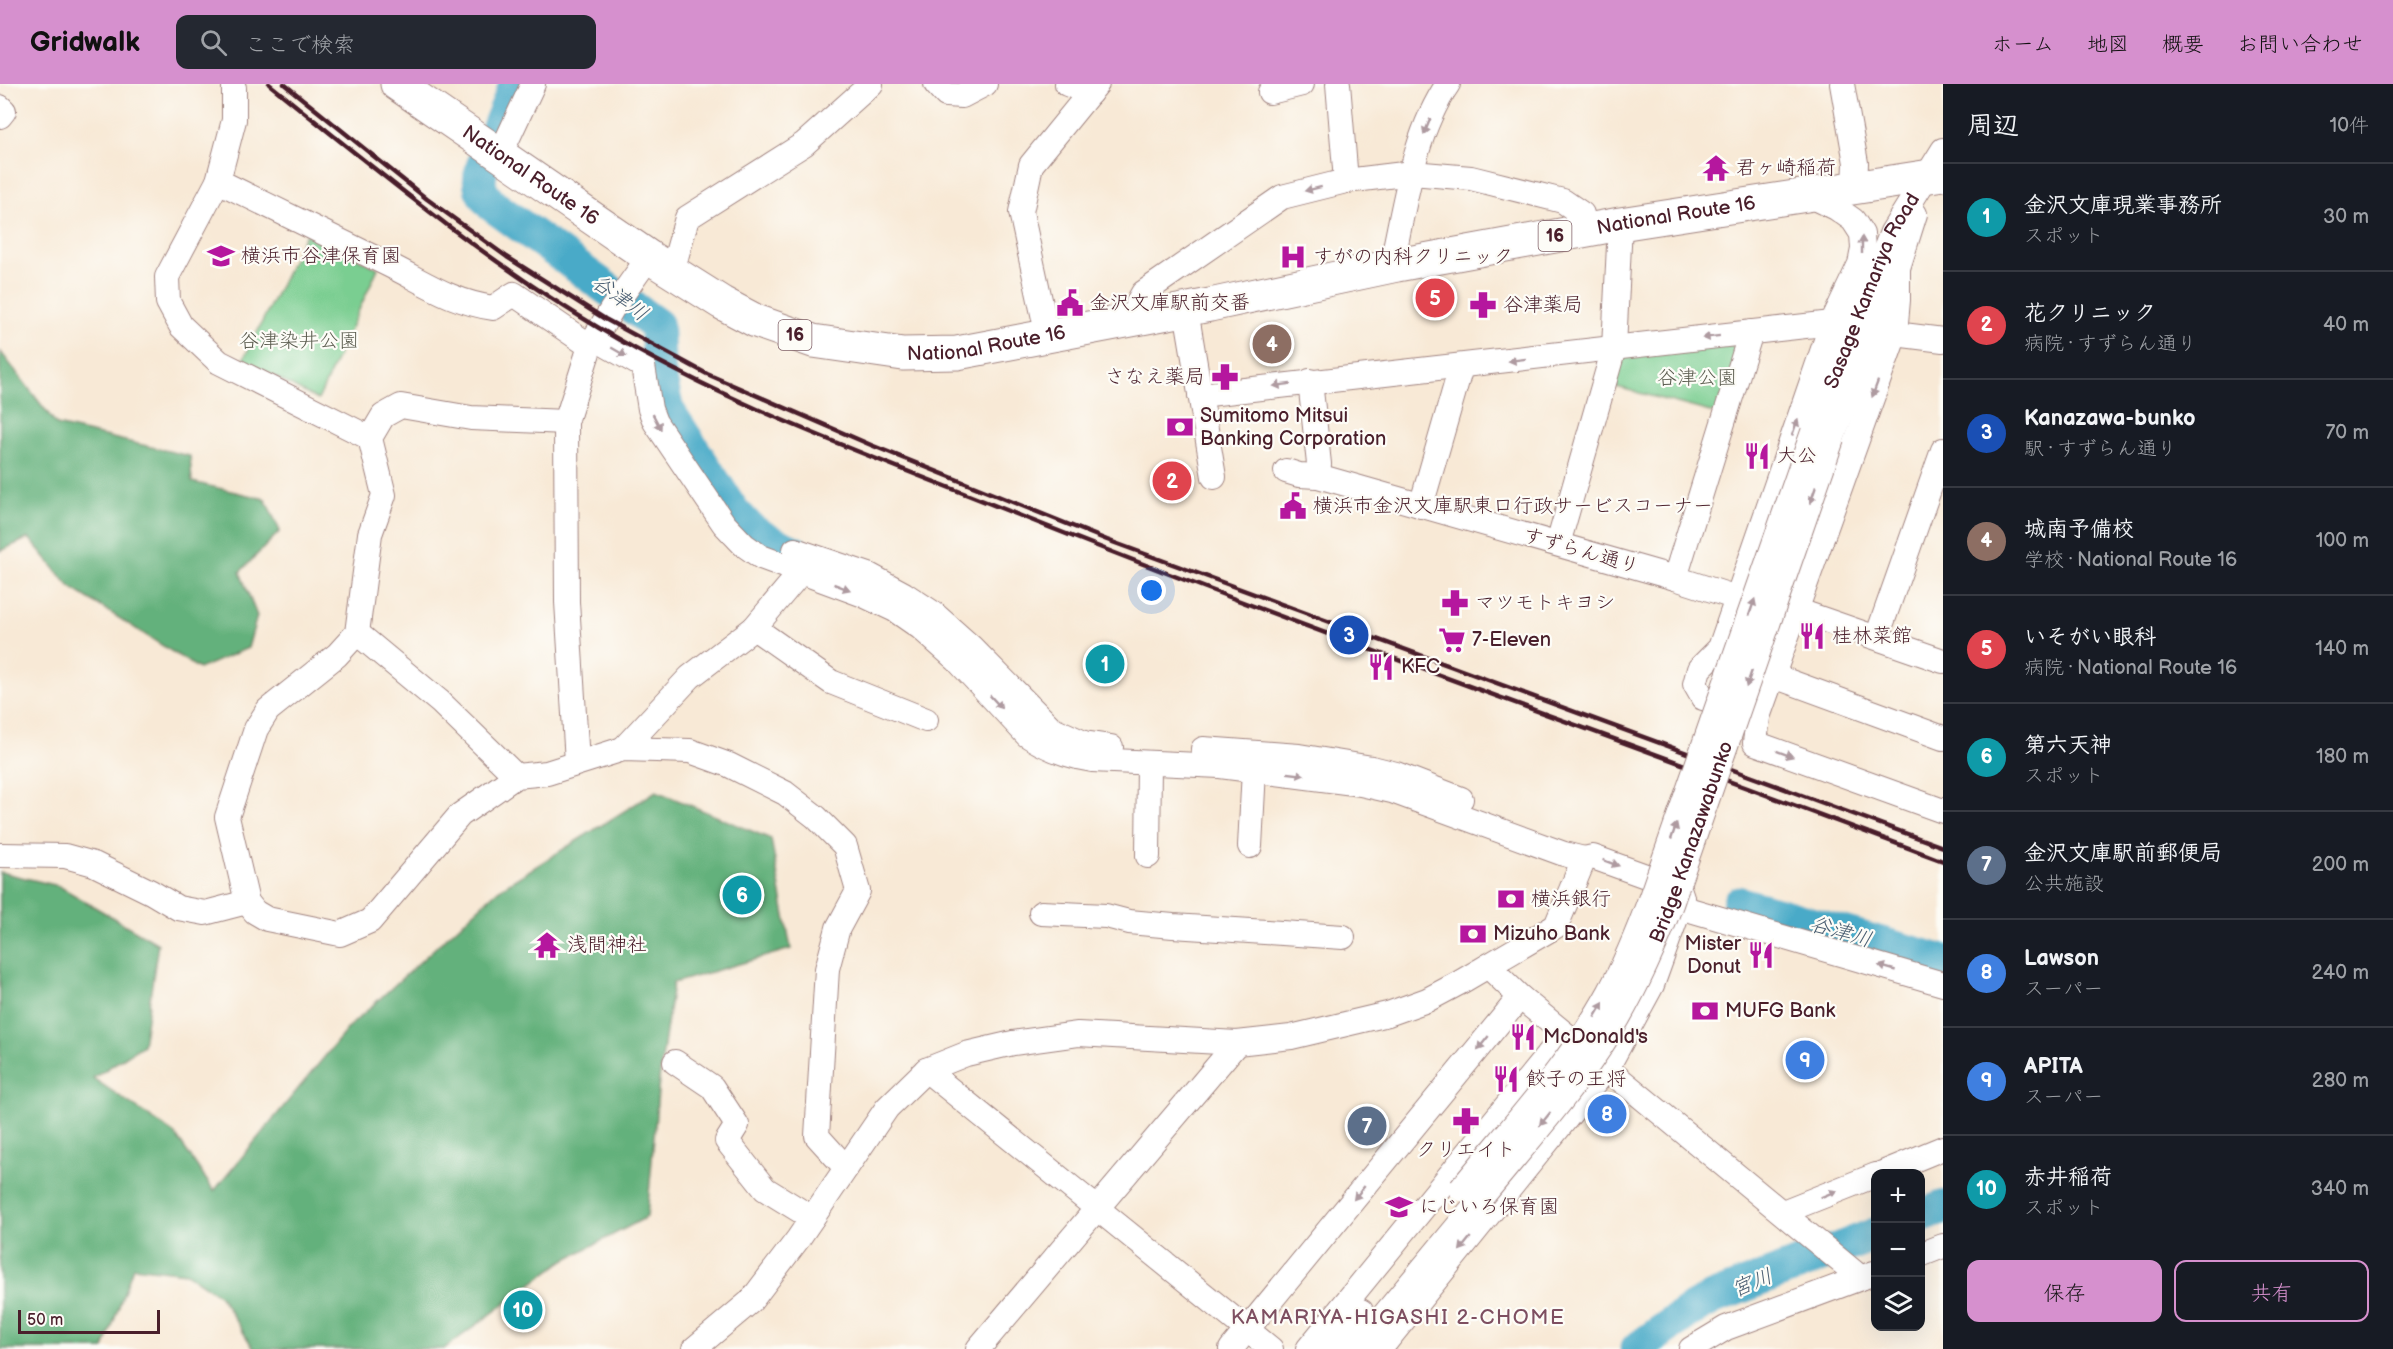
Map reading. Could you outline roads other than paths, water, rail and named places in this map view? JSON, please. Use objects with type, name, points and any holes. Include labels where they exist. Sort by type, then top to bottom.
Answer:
[{"type":"highway","name":"National Route 16","points":[[397,84],[660,264],[722,303],[756,321],[783,331],[834,345],[903,354],[957,353],[1620,224],[1937,176]]},
{"type":"street","points":[[493,150],[533,84]]},
{"type":"street","points":[[577,762],[567,602],[566,422],[592,342],[619,299],[660,264],[687,218],[804,144],[871,84]]},
{"type":"street","points":[[936,84],[946,95],[962,96],[985,84]]},
{"type":"street","points":[[1067,84],[1093,87]]},
{"type":"street","points":[[1265,94],[1302,84]]},
{"type":"street","points":[[1338,84],[1346,181]]},
{"type":"street","points":[[1397,266],[1394,253],[1412,173],[1424,133],[1448,84]]},
{"type":"street","points":[[1842,84],[1856,163],[1855,187]]},
{"type":"street","points":[[236,85],[234,120],[218,181],[167,277],[168,302],[181,326],[219,362],[370,438]]},
{"type":"street","points":[[1048,337],[1021,212],[1031,165],[1093,87]]},
{"type":"street","points":[[0,108],[4,111],[0,116]]},
{"type":"street","points":[[1937,176],[1943,150]]},
{"type":"street","points":[[1140,319],[1138,302],[1143,293],[1282,197],[1346,181],[1412,173],[1471,178],[1563,201],[1582,214],[1585,231]]},
{"type":"street","name":"Sasage Kamariya Road","points":[[1823,436],[1937,176]]},
{"type":"street","name":"Sasage Kamariya Road","points":[[1823,436],[1892,232],[1937,176]]},
{"type":"street","points":[[218,181],[467,303],[493,308],[513,294],[592,342],[643,366],[650,408],[655,422],[724,524],[744,545],[761,557],[798,561],[869,575],[904,594],[933,613],[971,647],[1040,720],[1064,735],[1084,743],[1110,747],[1299,756],[1372,768],[1396,774],[1570,839],[1584,860]]},
{"type":"street","points":[[1758,717],[1703,698],[1695,684],[1699,669],[1720,648],[1832,322],[1860,264],[1863,249],[1862,234],[1853,220],[1836,207],[1809,195]]},
{"type":"street","points":[[1558,544],[1614,348],[1620,224]]},
{"type":"street","points":[[1898,268],[1895,334],[1758,717],[1755,743],[1943,811]]},
{"type":"street","points":[[1186,310],[1215,477]]},
{"type":"street","points":[[1200,395],[1310,381],[1461,367],[1832,322]]},
{"type":"street","points":[[1675,578],[1751,332]]},
{"type":"street","points":[[1895,334],[1943,340]]},
{"type":"street","points":[[1422,506],[1461,367]]},
{"type":"street","points":[[1310,381],[1319,464],[1318,476]]},
{"type":"street","points":[[566,422],[471,418],[400,406],[383,416],[370,438],[384,495],[370,534],[357,633],[337,654],[268,710],[256,729],[227,817],[247,902],[255,912],[267,919],[340,934],[370,921],[460,815],[516,776],[546,773],[623,749],[690,752],[729,765],[785,793],[816,817],[845,846],[858,891],[838,928],[827,969],[817,1136],[846,1168]]},
{"type":"street","name":"Bridge Kanazawabunko","points":[[1469,1196],[1572,1050],[1603,1003],[1625,962],[1823,436]]},
{"type":"street","points":[[1877,637],[1943,450]]},
{"type":"street","name":"すずらん通り","points":[[1286,471],[1299,475],[1318,476],[1675,578],[1737,598]]},
{"type":"street","points":[[623,749],[690,677],[754,628],[798,561]]},
{"type":"street","points":[[798,561],[895,610],[921,628],[957,660],[1027,735],[1041,745],[1071,757],[1149,764],[1220,766],[1361,784],[1392,791],[1564,854],[1584,860],[1593,856],[1679,888],[1682,897],[1680,908],[1652,985],[1607,1068],[1380,1349]]},
{"type":"street","points":[[1796,610],[1943,661]]},
{"type":"street","points":[[754,628],[831,682],[926,720]]},
{"type":"street","points":[[357,633],[440,702],[516,776]]},
{"type":"street","points":[[1774,676],[1943,738]]},
{"type":"street","points":[[1148,856],[1149,764]]},
{"type":"street","points":[[1250,846],[1254,770]]},
{"type":"street","points":[[0,855],[65,856],[85,861],[152,892],[178,908],[205,913],[247,902]]},
{"type":"street","points":[[694,1349],[751,1301],[812,1218],[887,1108],[926,1070],[966,1054],[1078,1034],[1237,1043],[1292,1036],[1388,1014],[1427,1000],[1556,926],[1584,860]]},
{"type":"street","points":[[1680,908],[1943,984]]},
{"type":"street","points":[[1041,914],[1106,916],[1129,922],[1173,926],[1343,937]]},
{"type":"street","points":[[1488,966],[1520,997],[1565,1034],[1814,1238],[1861,1272]]},
{"type":"street","points":[[1231,1349],[1520,997]]},
{"type":"street","points":[[1308,1349],[1565,1034]]},
{"type":"street","points":[[978,1349],[1237,1043]]},
{"type":"street","points":[[675,1062],[712,1088],[737,1125],[727,1141],[765,1189],[812,1218]]},
{"type":"street","points":[[926,1070],[1271,1349]]},
{"type":"street","points":[[1890,1169],[1943,1148]]},
{"type":"street","points":[[1783,1212],[1871,1177]]},
{"type":"street","points":[[1330,1349],[1469,1196]]},
{"type":"street","points":[[1356,1349],[1469,1196]]},
{"type":"street","points":[[1925,1253],[1943,1246]]},
{"type":"street","points":[[1691,1349],[1726,1328],[1861,1272]]},
{"type":"waterway","name":"谷津川","points":[[516,84],[482,168],[480,179],[482,192],[492,205],[657,325],[659,371],[667,409],[733,511],[751,530],[794,552]]},
{"type":"waterway","name":"谷津川","points":[[1739,903],[1943,961]]},
{"type":"waterway","name":"宮川","points":[[1925,1214],[1943,1207]]},
{"type":"waterway","name":"宮川","points":[[1637,1349],[1688,1312],[1713,1298],[1871,1236]]},
{"type":"railway","points":[[269,84],[471,243],[555,301],[599,328],[699,382],[857,451],[1247,604],[1943,861]]},
{"type":"railway","points":[[284,84],[427,199],[507,257],[605,319],[707,374],[871,445],[1107,540],[1943,847]]},
{"type":"place","name":"君ヶ崎稲荷","points":[[1716,168]]},
{"type":"place","name":"横浜市谷津保育園","points":[[221,256]]},
{"type":"place","name":"すがの内科クリニック","points":[[1293,257]]},
{"type":"place","name":"いそがい眼科","points":[[1435,298]]},
{"type":"place","name":"金沢文庫駅前交番","points":[[1070,303]]},
{"type":"place","name":"谷津薬局","points":[[1483,305]]},
{"type":"place","name":"城南予備校","points":[[1272,344]]},
{"type":"place","name":"さなえ薬局","points":[[1225,377]]},
{"type":"place","name":"Sumitomo Mitsui Banking Corporation","points":[[1180,427]]},
{"type":"place","name":"大公","points":[[1757,456]]},
{"type":"place","name":"花クリニック","points":[[1172,481]]},
{"type":"place","name":"横浜市金沢文庫駅東口行政サービスコーナー","points":[[1293,506]]},
{"type":"place","name":"マツモトキヨシ","points":[[1455,603]]},
{"type":"place","name":"Kanazawa-bunko","points":[[1349,635]]},
{"type":"place","name":"桂林菜館","points":[[1812,636]]},
{"type":"place","name":"7-Eleven","points":[[1452,640]]},
{"type":"place","name":"金沢文庫現業事務所","points":[[1105,664]]},
{"type":"place","name":"KFC","points":[[1381,667]]},
{"type":"place","name":"第六天神","points":[[742,895]]},
{"type":"place","name":"横浜銀行","points":[[1511,899]]},
{"type":"place","name":"Mizuho Bank","points":[[1473,934]]},
{"type":"place","name":"浅間神社","points":[[547,945]]},
{"type":"place","name":"Mister Donut","points":[[1761,955]]},
{"type":"place","name":"MUFG Bank","points":[[1705,1011]]},
{"type":"place","name":"McDonald's","points":[[1523,1037]]},
{"type":"place","name":"APITA","points":[[1805,1060]]},
{"type":"place","name":"餃子の王将","points":[[1506,1079]]},
{"type":"place","name":"Lawson","points":[[1607,1114]]},
{"type":"place","name":"クリエイト","points":[[1466,1121]]},
{"type":"place","name":"金沢文庫駅前郵便局","points":[[1367,1126]]},
{"type":"place","name":"にじいろ保育園","points":[[1399,1207]]},
{"type":"place","name":"赤井稲荷","points":[[523,1310]]},
{"type":"district","name":"KAMARIYA-HIGASHI 2-CHOME","points":[[1398,1317]]},
{"type":"park label","name":"谷津染井公園","points":[[299,341]]},
{"type":"park label","name":"谷津公園","points":[[1697,378]]}]
